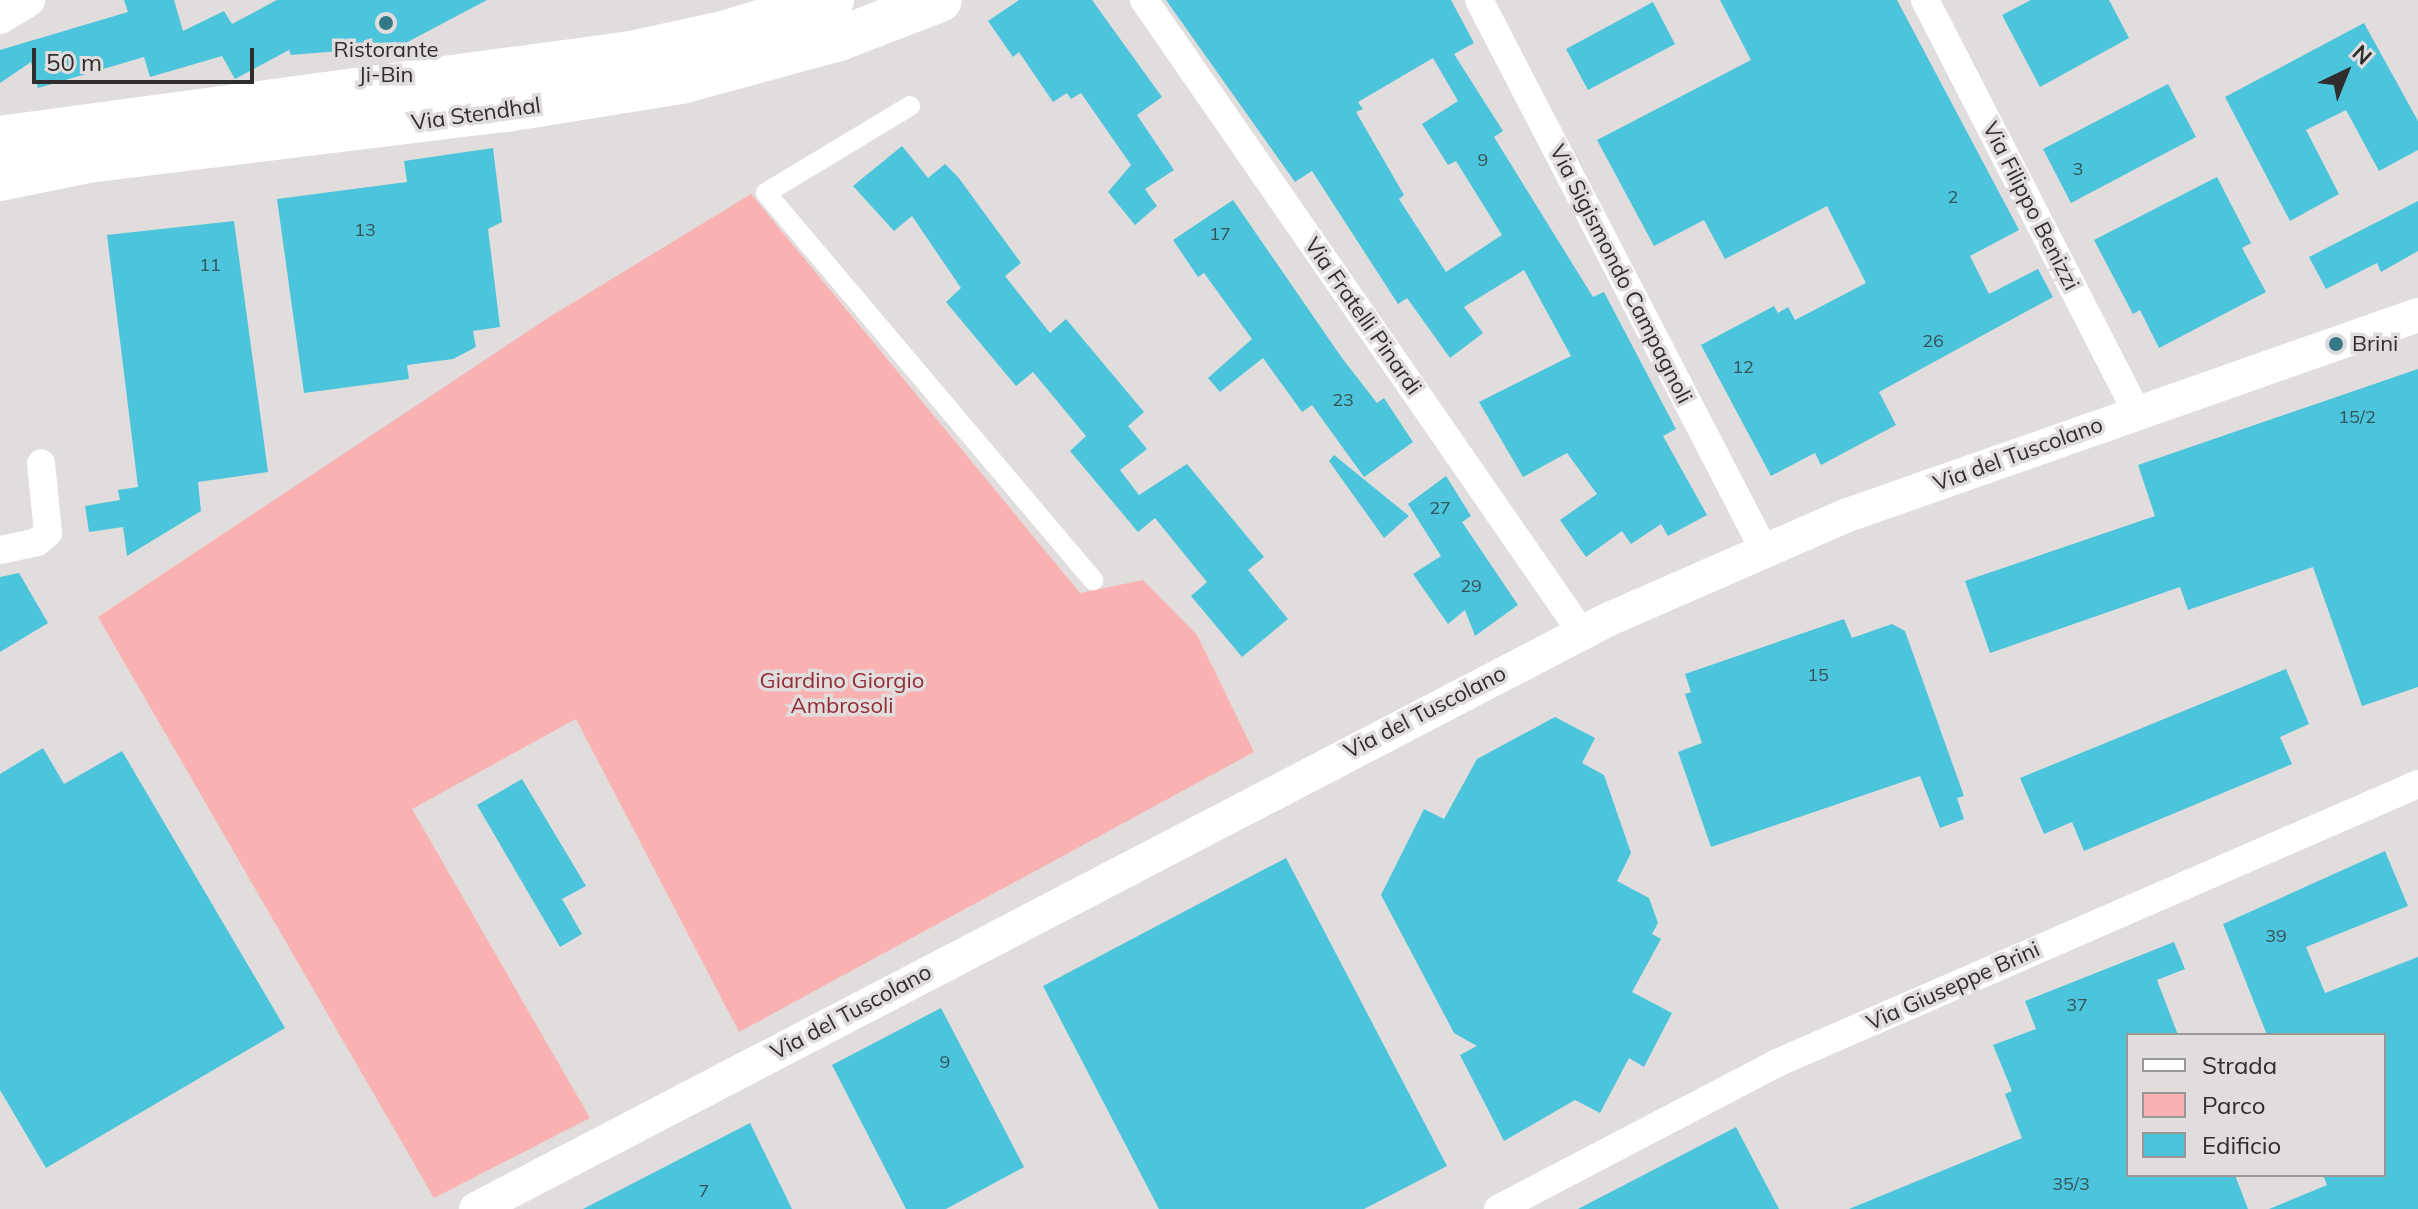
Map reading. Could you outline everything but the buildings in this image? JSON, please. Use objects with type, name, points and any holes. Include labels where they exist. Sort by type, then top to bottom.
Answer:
[{"type":"main road","name":"Via Stendhal","points":[[0,138],[631,53],[723,33],[832,0]]},
{"type":"main road","name":"Via Stendhal","points":[[0,179],[88,161],[506,110],[667,85],[784,56],[940,0]]},
{"type":"street","points":[[0,17],[28,0]]},
{"type":"street","name":"Via Fratelli Pinardi","points":[[1144,0],[1582,633]]},
{"type":"street","name":"Via Sigismondo Campagnoli","points":[[1479,0],[1763,548]]},
{"type":"street","name":"Via Filippo Benizzi","points":[[1925,0],[2137,412]]},
{"type":"street","points":[[910,106],[766,193],[1093,580]]},
{"type":"street","name":"Via del Tuscolano","points":[[476,1209],[1582,633],[1763,548],[2137,412],[2418,315]]},
{"type":"street","points":[[0,550],[37,542],[48,533],[41,463]]},
{"type":"street","name":"Via Giuseppe Brini","points":[[1498,1209],[1777,1063],[2418,784]]},
{"type":"green space","name":"Giardino Giorgio Ambrosoli","points":[[751,194],[1080,593],[1143,580],[1197,635],[1254,752],[739,1032],[576,719],[412,809],[590,1118],[434,1198],[98,617],[551,316]]},
{"type":"place","name":"Ristorante Ji-Bin","points":[[386,23]]},
{"type":"place","name":"Brini","points":[[2336,344]]}]
